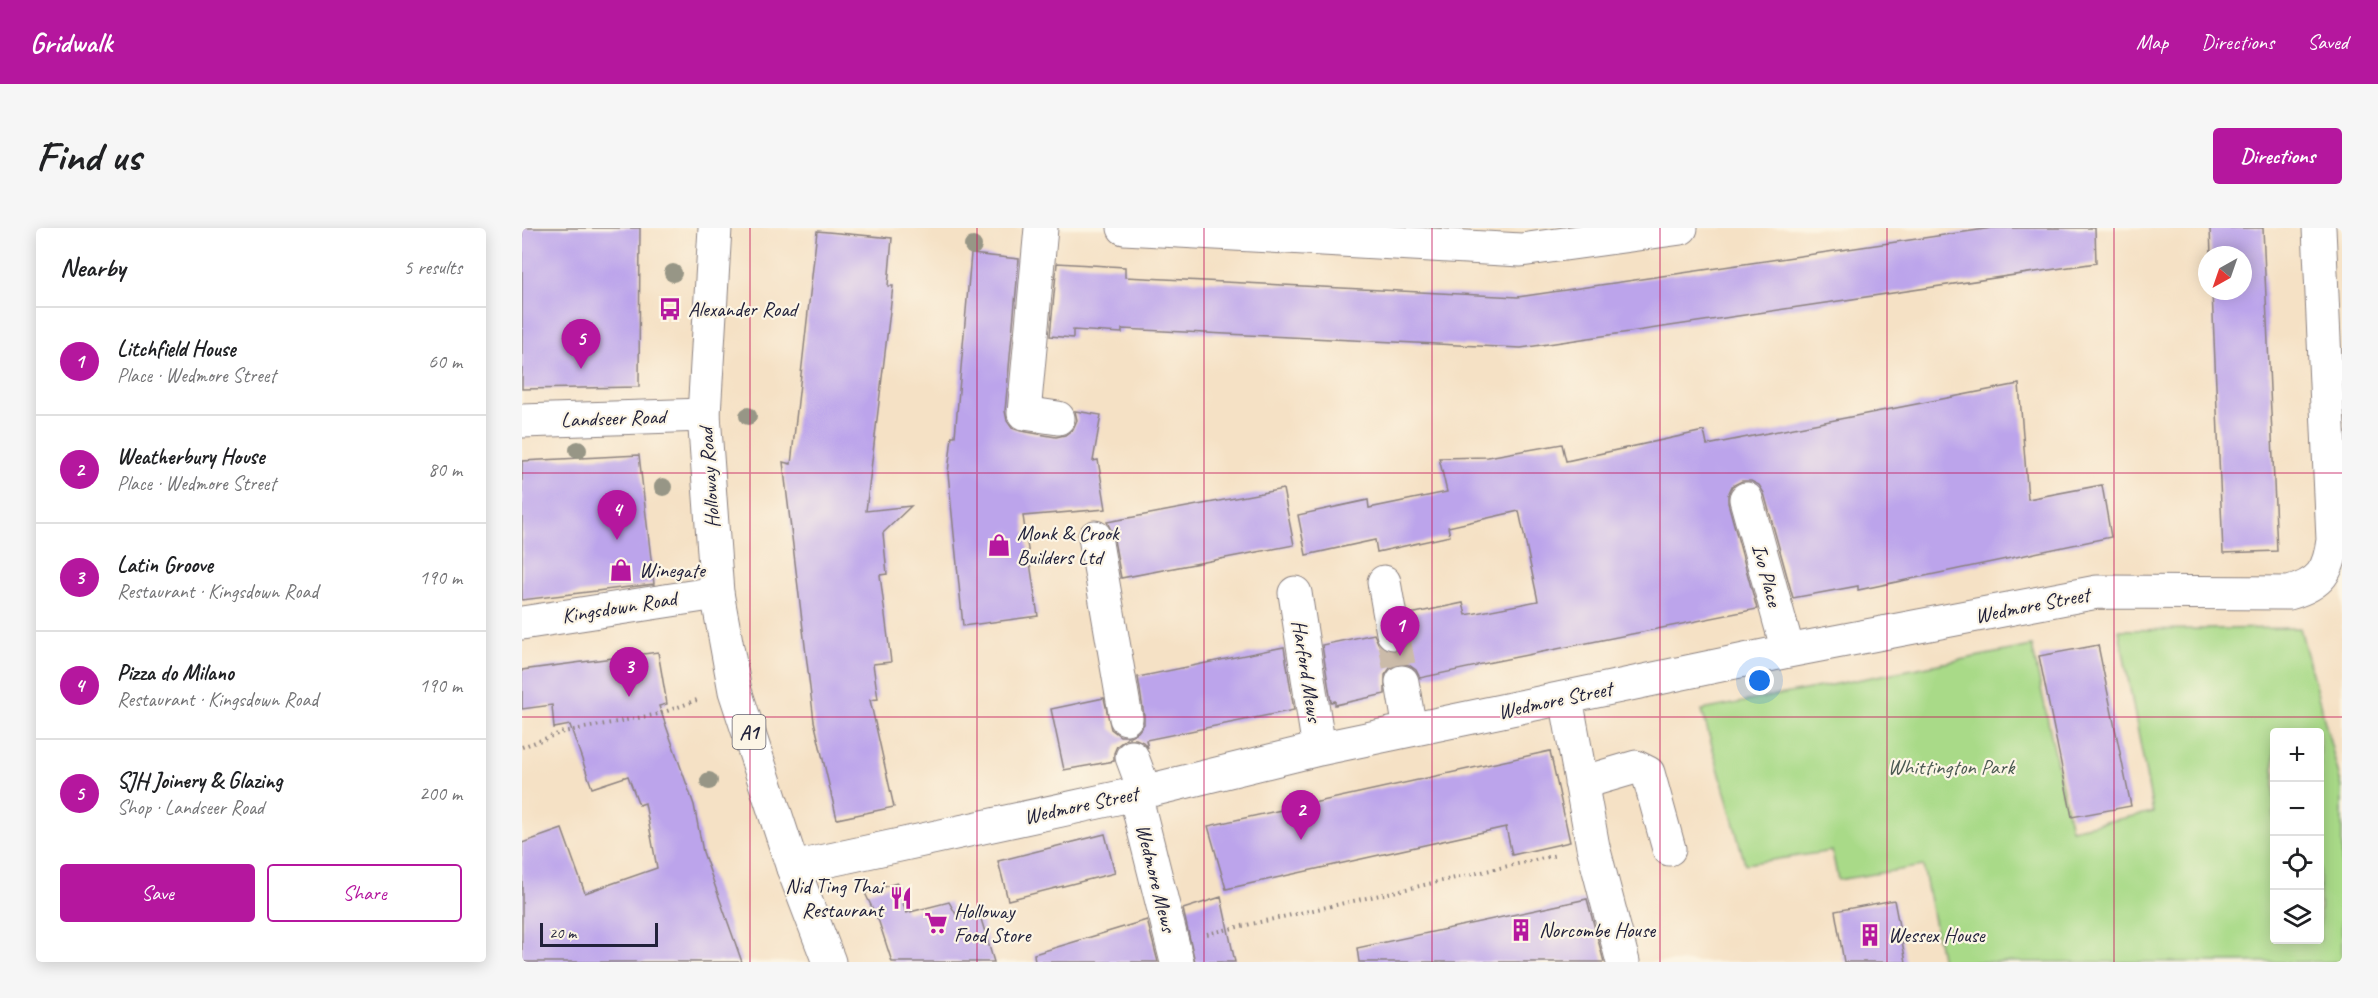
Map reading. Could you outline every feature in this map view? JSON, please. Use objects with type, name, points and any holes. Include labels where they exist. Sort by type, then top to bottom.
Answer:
[{"type":"main road","name":"Holloway Road","points":[[715,228],[704,415],[717,593],[735,691],[793,868],[829,962]]},
{"type":"main road","points":[[1041,228],[1024,414],[1058,418]]},
{"type":"main road","points":[[1124,228],[1521,250],[1681,228]]},
{"type":"main road","name":"Wedmore Street","points":[[793,868],[1140,793],[1320,749],[1788,651],[2097,592],[2289,593],[2306,588],[2321,576],[2330,561],[2333,540],[2319,228]]},
{"type":"main road","name":"Landseer Road","points":[[522,421],[704,415]]},
{"type":"main road","name":"Ivo Place","points":[[1746,499],[1788,651]]},
{"type":"main road","points":[[1095,537],[1126,718]]},
{"type":"main road","points":[[1384,582],[1393,633]]},
{"type":"main road","name":"Kingsdown Road","points":[[522,623],[717,593]]},
{"type":"main road","name":"Harford Mews","points":[[1295,593],[1320,749]]},
{"type":"main road","points":[[1402,682],[1410,730]]},
{"type":"main road","points":[[1566,698],[1593,847],[1623,962]]},
{"type":"main road","name":"Wedmore Mews","points":[[1132,757],[1174,952]]},
{"type":"main road","points":[[1581,783],[1636,767],[1648,773],[1669,849]]},
{"type":"path","points":[[522,747],[563,732],[659,714],[697,700]]},
{"type":"path","points":[[1174,952],[1593,847]]},
{"type":"green space","name":"Whittington Park","points":[[2300,628],[2342,787],[2342,962],[1942,962],[1923,866],[1838,880],[1832,851],[1745,864],[1702,710],[2032,646],[2071,829],[2153,812],[2119,630]]},
{"type":"building","points":[[522,228],[640,228],[639,387],[522,389]]},
{"type":"building","points":[[1992,228],[2095,228],[2096,263],[1521,348],[1122,329],[1122,333],[1073,330],[1073,338],[1050,336],[1057,263],[1125,267],[1125,277],[1518,297]]},
{"type":"building","points":[[2210,228],[2263,228],[2277,551],[2223,553],[2212,300],[2252,300],[2252,246],[2211,246]]},
{"type":"building","points":[[817,231],[892,238],[888,286],[893,286],[866,511],[911,506],[883,533],[887,574],[880,575],[891,662],[873,664],[878,699],[870,700],[894,807],[837,819],[814,721],[783,462],[791,464]]},
{"type":"building","points":[[971,254],[1019,259],[1005,411],[1007,421],[1012,428],[1021,431],[1056,437],[1065,435],[1073,429],[1077,420],[1075,411],[1101,415],[1093,461],[1098,460],[1106,509],[1023,516],[1038,616],[963,626],[948,473],[952,436],[955,436]]},
{"type":"building","points":[[2019,384],[2028,499],[2102,485],[2111,537],[1858,590],[1858,586],[1793,598],[1764,493],[1759,485],[1751,481],[1742,481],[1732,486],[1728,495],[1728,503],[1757,609],[1420,678],[1416,670],[1409,665],[1398,664],[1390,668],[1385,675],[1385,694],[1335,705],[1335,701],[1331,702],[1322,645],[1374,634],[1379,645],[1387,651],[1397,651],[1405,647],[1411,639],[1410,614],[1463,603],[1466,615],[1538,601],[1519,511],[1448,527],[1450,536],[1377,552],[1375,540],[1306,555],[1298,515],[1368,500],[1369,508],[1447,492],[1439,458],[1488,457],[1562,444],[1566,461],[1704,431],[1707,445]]},
{"type":"building","points":[[639,455],[654,584],[522,600],[522,461]]},
{"type":"building","points":[[1283,489],[1294,545],[1121,578],[1113,534],[1107,522]]},
{"type":"building","points":[[2098,645],[2131,806],[2072,817],[2039,656]]},
{"type":"building","points":[[1284,647],[1294,710],[1146,740],[1148,748],[1136,739],[1126,739],[1117,746],[1114,761],[1064,770],[1051,709],[1104,698],[1111,729],[1120,736],[1130,736],[1138,732],[1144,724],[1138,677]]},
{"type":"building","points":[[658,652],[667,704],[659,706],[694,805],[703,852],[742,962],[522,962],[522,843],[562,829],[585,893],[657,868],[645,803],[639,805],[628,776],[592,788],[570,725],[554,728],[552,705],[522,709],[522,670]]},
{"type":"building","points":[[1550,751],[1570,842],[1512,855],[1506,827],[1226,889],[1208,826]]},
{"type":"building","points":[[1105,834],[1115,873],[1008,900],[998,861]]},
{"type":"building","points":[[897,883],[906,913],[949,902],[957,916],[978,909],[994,962],[892,962],[879,922],[865,893]]},
{"type":"building","points":[[1221,897],[1235,962],[1195,962],[1183,909]]},
{"type":"building","name":"Norcombe House","points":[[1587,899],[1604,962],[1359,962],[1357,948]]},
{"type":"building","name":"Wessex House","points":[[1894,900],[1906,962],[1844,962],[1835,911]]},
{"type":"building","points":[[1147,920],[1158,962],[1035,962],[1034,954]]},
{"type":"tunnel","points":[[1393,633],[1402,682]]},
{"type":"place","name":"Alexander Road","points":[[670,309]]},
{"type":"place","name":"SJH Joinery & Glazing","points":[[581,369]]},
{"type":"place","name":"Pizza do Milano","points":[[617,540]]},
{"type":"place","name":"Monk & Crook Builders Ltd","points":[[999,545]]},
{"type":"place","name":"Winegate","points":[[621,570]]},
{"type":"place","name":"Litchfield House","points":[[1400,656]]},
{"type":"place","name":"Latin Groove","points":[[629,697]]},
{"type":"place","name":"Weatherbury House","points":[[1301,840]]},
{"type":"place","name":"Nid Ting Thai Restaurant","points":[[901,898]]},
{"type":"place","name":"Holloway Food Store","points":[[936,923]]},
{"type":"place","name":"Norcombe House","points":[[1521,930]]},
{"type":"place","name":"Wessex House","points":[[1870,935]]}]
